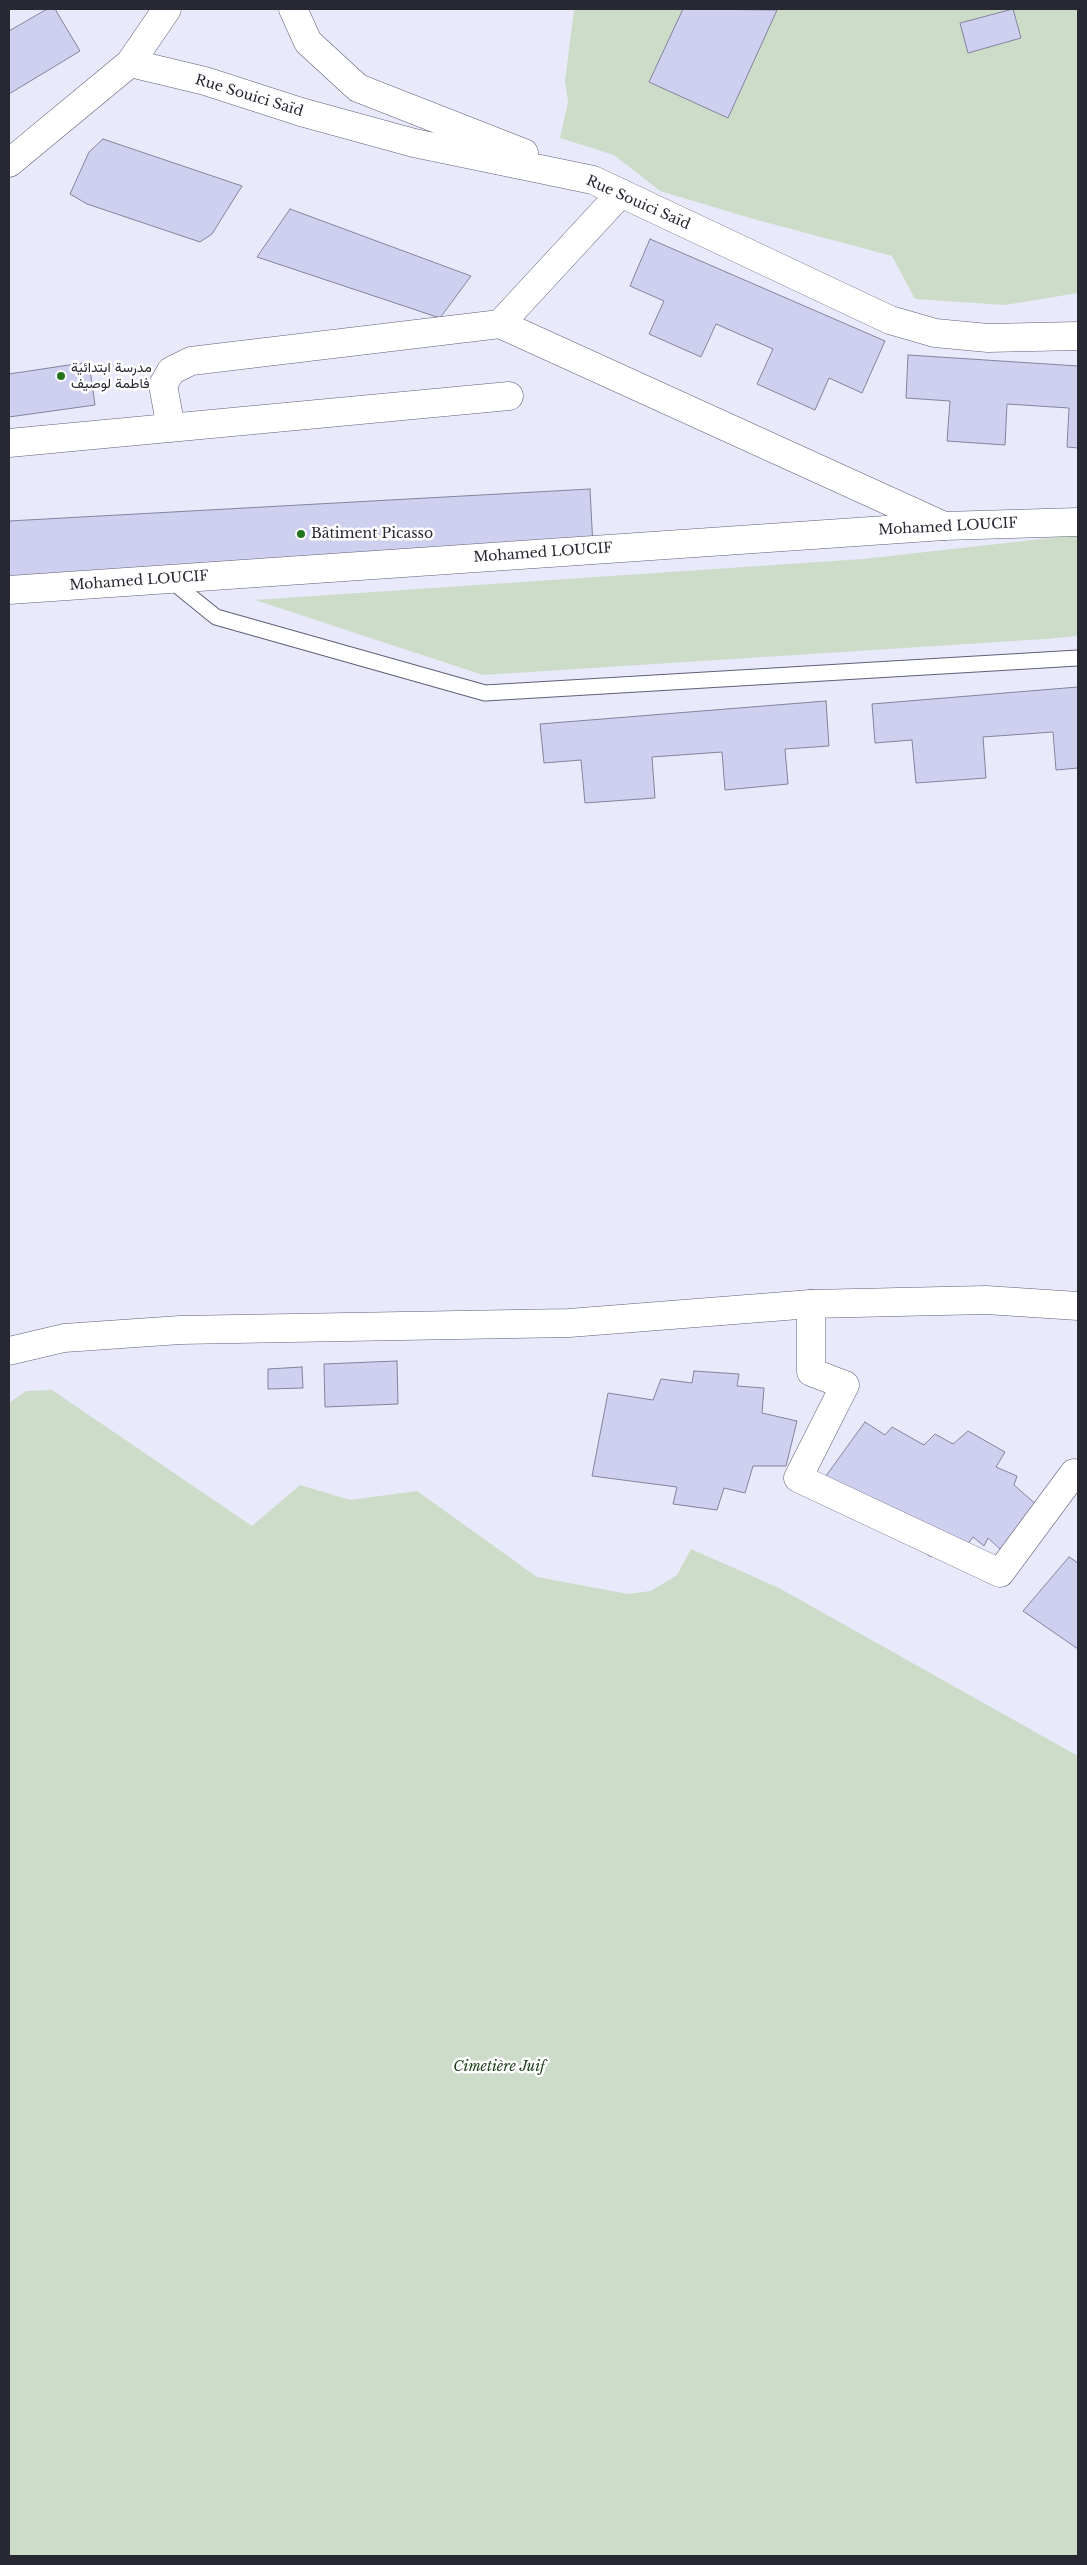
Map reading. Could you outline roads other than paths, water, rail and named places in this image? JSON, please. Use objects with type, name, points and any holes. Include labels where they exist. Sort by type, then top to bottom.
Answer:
[{"type":"main road","points":[[9,164],[130,63],[167,9]]},
{"type":"main road","points":[[293,9],[308,42],[358,88],[593,180]]},
{"type":"main road","name":"Rue Souici Saïd","points":[[130,63],[205,81],[301,112],[414,143],[593,180],[890,320],[935,334],[988,338],[1078,336]]},
{"type":"main road","points":[[500,324],[621,193]]},
{"type":"main road","points":[[171,428],[163,384],[171,371],[191,361],[500,324],[944,526]]},
{"type":"main road","points":[[9,443],[509,396]]},
{"type":"main road","name":"Mohamed LOUCIF","points":[[9,590],[944,526],[1078,522]]},
{"type":"main road","points":[[9,1351],[64,1338],[180,1330],[569,1323],[811,1304],[986,1300],[1078,1306]]},
{"type":"main road","points":[[811,1304],[811,1372],[845,1386],[798,1478],[1000,1573],[1074,1473]]},
{"type":"lane","points":[[169,579],[216,616],[485,692],[1078,658]]},
{"type":"place","name":"مدرسة ابتدائية فاطمة لوصيف","points":[[61,376]]},
{"type":"place","name":"Bâtiment Picasso","points":[[301,534]]},
{"type":"park label","name":"Cimetière Juif","points":[[499,2067]]}]
